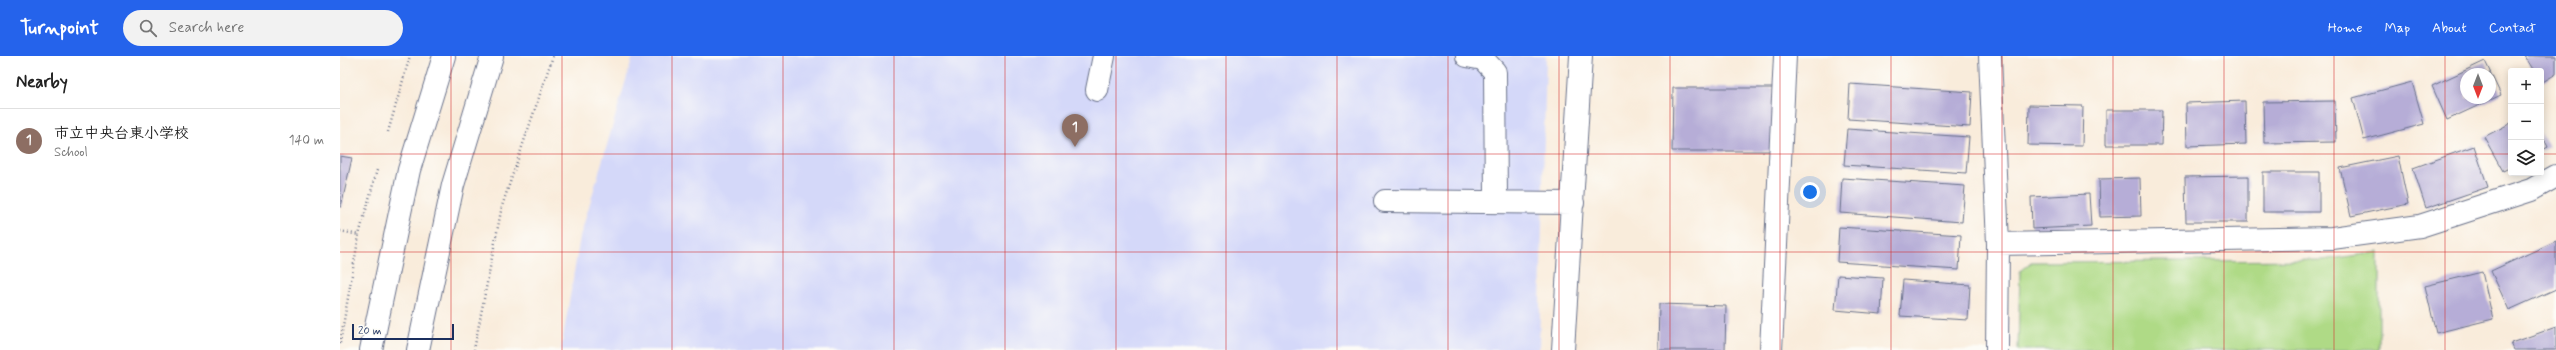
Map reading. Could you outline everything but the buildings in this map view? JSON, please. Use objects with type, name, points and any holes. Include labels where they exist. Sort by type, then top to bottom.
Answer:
[{"type":"street","points":[[371,350],[409,170],[444,56]]},
{"type":"street","points":[[418,350],[453,185],[492,56]]},
{"type":"street","points":[[1097,90],[1104,56]]},
{"type":"street","points":[[1467,56],[1483,59],[1495,72],[1496,201]]},
{"type":"street","points":[[1563,350],[1581,56]]},
{"type":"street","points":[[1770,350],[1785,56]]},
{"type":"street","points":[[1990,56],[1998,244],[1997,350]]},
{"type":"street","points":[[1998,244],[2332,238],[2420,226],[2530,190],[2556,176]]},
{"type":"street","points":[[1385,201],[1573,203]]},
{"type":"path","points":[[474,350],[502,206],[553,56]]},
{"type":"path","points":[[340,231],[359,235]]},
{"type":"shaded area","points":[[633,56],[1546,56],[1539,350],[561,350],[580,237]]},
{"type":"green space","points":[[2379,252],[2379,350],[2018,350],[2020,271],[2031,262],[2323,260]]},
{"type":"place","name":"市立中央台東小学校","points":[[1075,147]]}]
